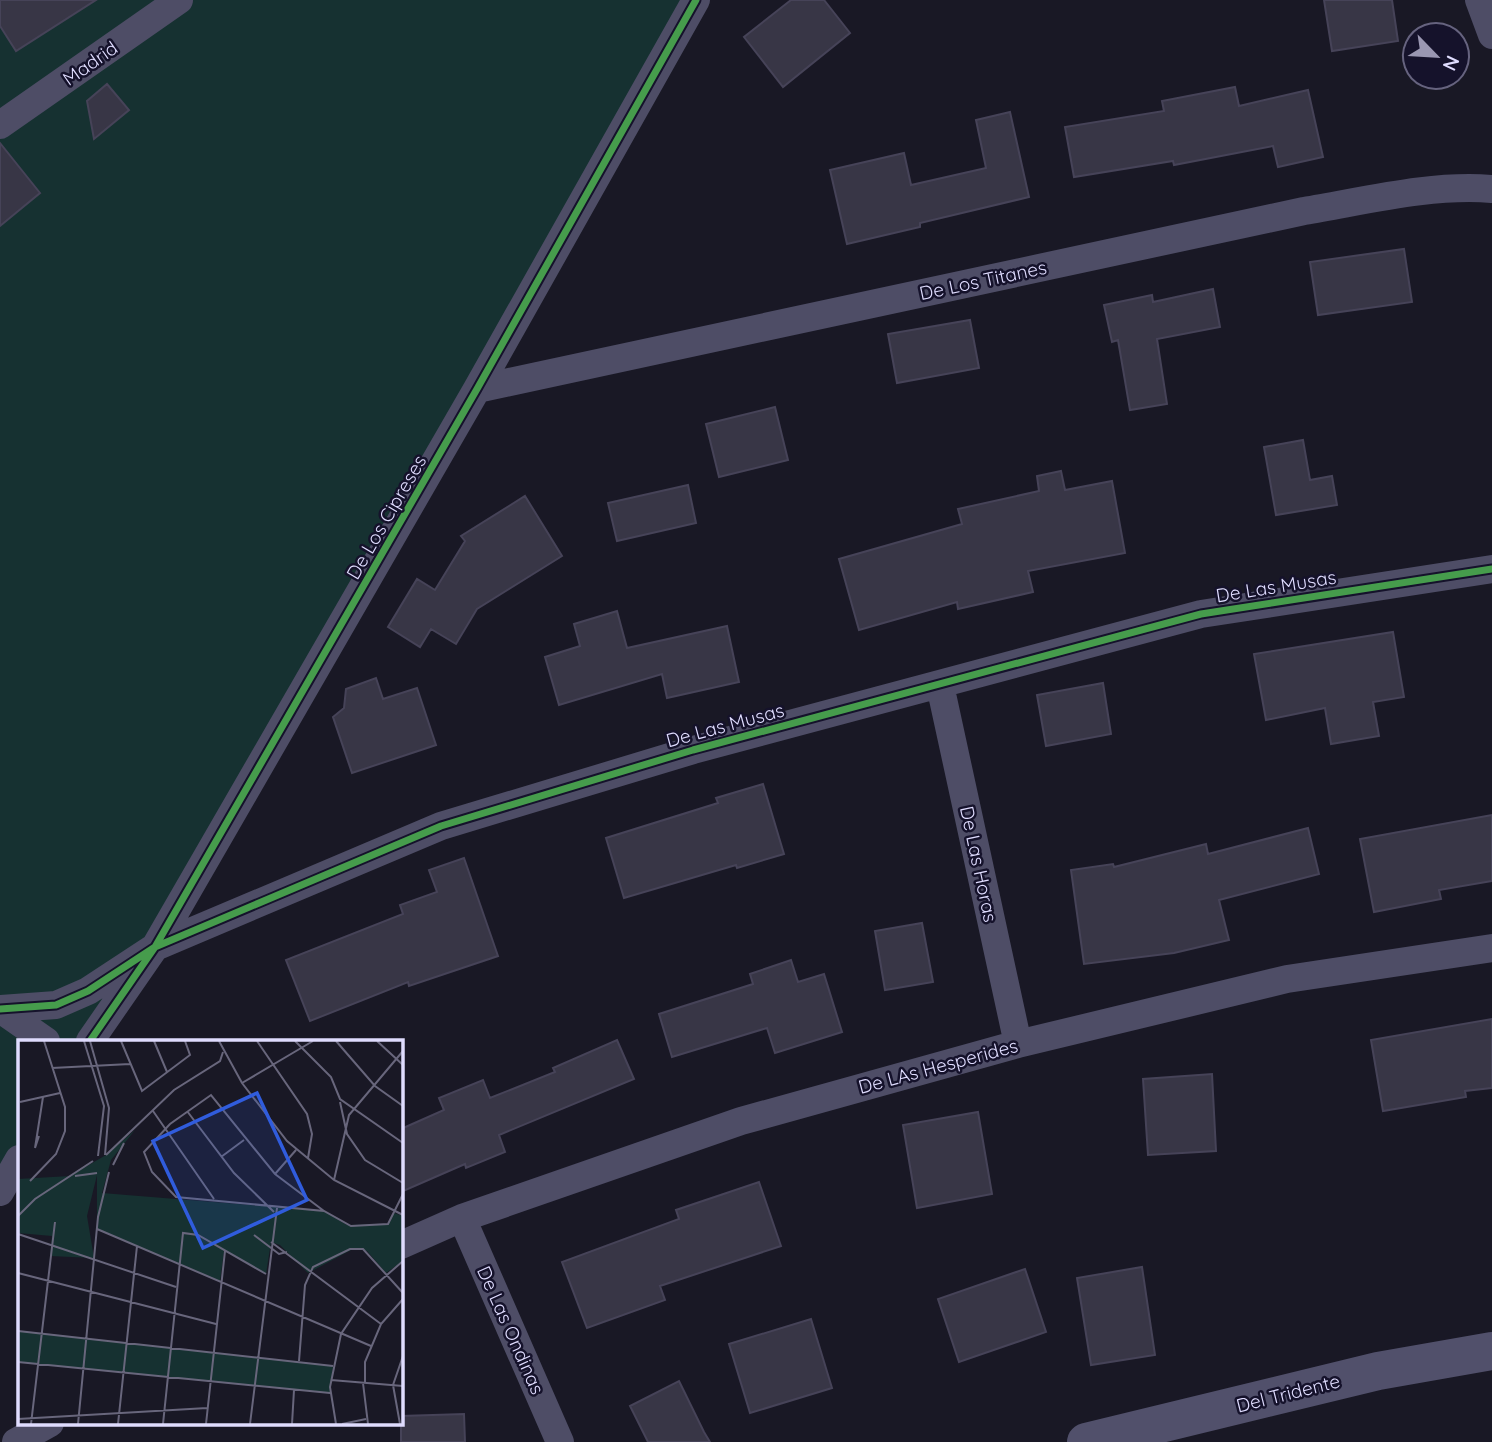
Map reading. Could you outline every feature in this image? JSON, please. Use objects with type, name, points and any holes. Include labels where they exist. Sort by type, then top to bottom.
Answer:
[{"type":"main road","name":"Del Tridente","points":[[1086,1442],[1378,1371],[1492,1351]]},
{"type":"street","name":"Madrid","points":[[0,125],[179,0]]},
{"type":"street","name":"De Los Cipreses","points":[[91,1040],[155,947],[477,389],[696,0]]},
{"type":"street","points":[[1479,0],[1492,35]]},
{"type":"street","name":"De Los Titanes","points":[[477,389],[1304,211],[1422,192],[1492,189]]},
{"type":"street","name":"De Las Musas","points":[[0,1009],[56,1005],[88,991],[155,947],[441,826],[693,750],[1201,614],[1492,569]]},
{"type":"street","name":"De Las Horas","points":[[940,685],[1018,1044]]},
{"type":"street","name":"De LAs Hesperides","points":[[402,1245],[462,1218],[741,1121],[1018,1044],[1287,979],[1492,948]]},
{"type":"street","points":[[0,1009],[45,1040]]},
{"type":"street","points":[[0,1192],[18,1161]]},
{"type":"street","name":"De Las Ondinas","points":[[462,1218],[560,1442]]},
{"type":"street","points":[[16,1442],[48,1424]]},
{"type":"green space","points":[[0,0],[696,0],[96,1040],[18,1040],[18,1171],[0,1202]]},
{"type":"building","points":[[0,0],[96,0],[16,51],[0,26]]},
{"type":"building","points":[[791,0],[824,0],[850,33],[783,87],[744,37]]},
{"type":"building","points":[[1324,0],[1392,0],[1398,41],[1332,51]]},
{"type":"building","points":[[107,84],[129,110],[94,139],[87,101]]},
{"type":"building","points":[[1235,87],[1239,106],[1308,90],[1323,157],[1278,167],[1273,146],[1174,165],[1173,161],[1074,177],[1065,127],[1164,111],[1162,101]]},
{"type":"building","points":[[1010,112],[1029,197],[847,244],[830,170],[904,153],[911,185],[986,168],[976,120]]},
{"type":"building","points":[[0,143],[40,193],[0,226]]},
{"type":"building","points":[[1404,249],[1412,302],[1318,315],[1310,262]]},
{"type":"building","points":[[1213,289],[1220,327],[1157,339],[1167,404],[1130,410],[1118,340],[1112,342],[1104,305],[1152,295],[1153,302]]},
{"type":"building","points":[[970,320],[979,368],[897,383],[888,334]]},
{"type":"building","points":[[775,407],[788,460],[719,477],[706,424]]},
{"type":"building","points":[[1303,440],[1310,480],[1332,476],[1337,505],[1276,515],[1264,447]]},
{"type":"building","points":[[1061,471],[1065,490],[1112,481],[1125,553],[1028,571],[1033,592],[958,609],[957,602],[859,630],[839,559],[962,524],[958,509],[1039,491],[1037,476]]},
{"type":"building","points":[[688,485],[696,523],[617,541],[608,503]]},
{"type":"building","points":[[525,496],[562,556],[477,609],[456,644],[431,629],[420,647],[388,627],[417,579],[435,590],[465,541],[461,536]]},
{"type":"building","points":[[617,611],[627,648],[727,626],[739,682],[667,698],[662,674],[559,705],[545,657],[580,646],[574,624]]},
{"type":"building","points":[[1393,632],[1404,697],[1373,702],[1379,736],[1331,744],[1325,708],[1266,720],[1254,654]]},
{"type":"building","points":[[376,678],[383,699],[417,688],[436,745],[352,773],[333,717],[344,708],[346,689]]},
{"type":"building","points":[[1103,683],[1111,734],[1046,746],[1037,695]]},
{"type":"building","points":[[763,784],[784,854],[737,868],[736,865],[624,898],[606,838],[718,803],[716,798]]},
{"type":"building","points":[[1492,815],[1492,881],[1439,890],[1441,899],[1374,912],[1360,839]]},
{"type":"building","points":[[1308,828],[1319,874],[1219,900],[1229,940],[1174,953],[1084,964],[1071,870],[1113,864],[1114,867],[1206,844],[1208,854]]},
{"type":"building","points":[[464,858],[498,956],[409,986],[408,982],[310,1021],[286,960],[403,914],[400,905],[437,892],[429,870]]},
{"type":"building","points":[[922,923],[933,982],[885,990],[875,931]]},
{"type":"building","points":[[791,960],[798,982],[824,974],[842,1032],[775,1053],[767,1028],[672,1057],[659,1014],[753,984],[750,974]]},
{"type":"building","points":[[1492,1019],[1492,1088],[1465,1091],[1466,1097],[1383,1111],[1371,1040]]},
{"type":"building","points":[[617,1040],[634,1079],[499,1135],[505,1152],[466,1168],[465,1164],[402,1192],[402,1129],[444,1110],[439,1098],[483,1080],[490,1098],[555,1072],[553,1068]]},
{"type":"building","points":[[1212,1074],[1216,1151],[1148,1155],[1143,1079]]},
{"type":"building","points":[[978,1112],[992,1194],[917,1208],[903,1125]]},
{"type":"building","points":[[759,1182],[781,1246],[660,1286],[665,1300],[587,1328],[562,1262],[679,1219],[676,1210]]},
{"type":"building","points":[[1142,1267],[1155,1355],[1091,1365],[1077,1278]]},
{"type":"building","points":[[1025,1269],[1046,1332],[959,1362],[938,1299]]},
{"type":"building","points":[[811,1319],[832,1388],[750,1413],[729,1344]]},
{"type":"building","points":[[679,1381],[710,1442],[648,1442],[630,1406]]},
{"type":"building","points":[[464,1414],[465,1442],[401,1442],[402,1416]]},
{"type":"cycle path","points":[[91,1040],[155,947],[477,389],[696,0]]},
{"type":"cycle path","points":[[0,1009],[56,1005],[88,991],[155,947],[441,826],[693,750],[1201,614],[1492,569]]}]
